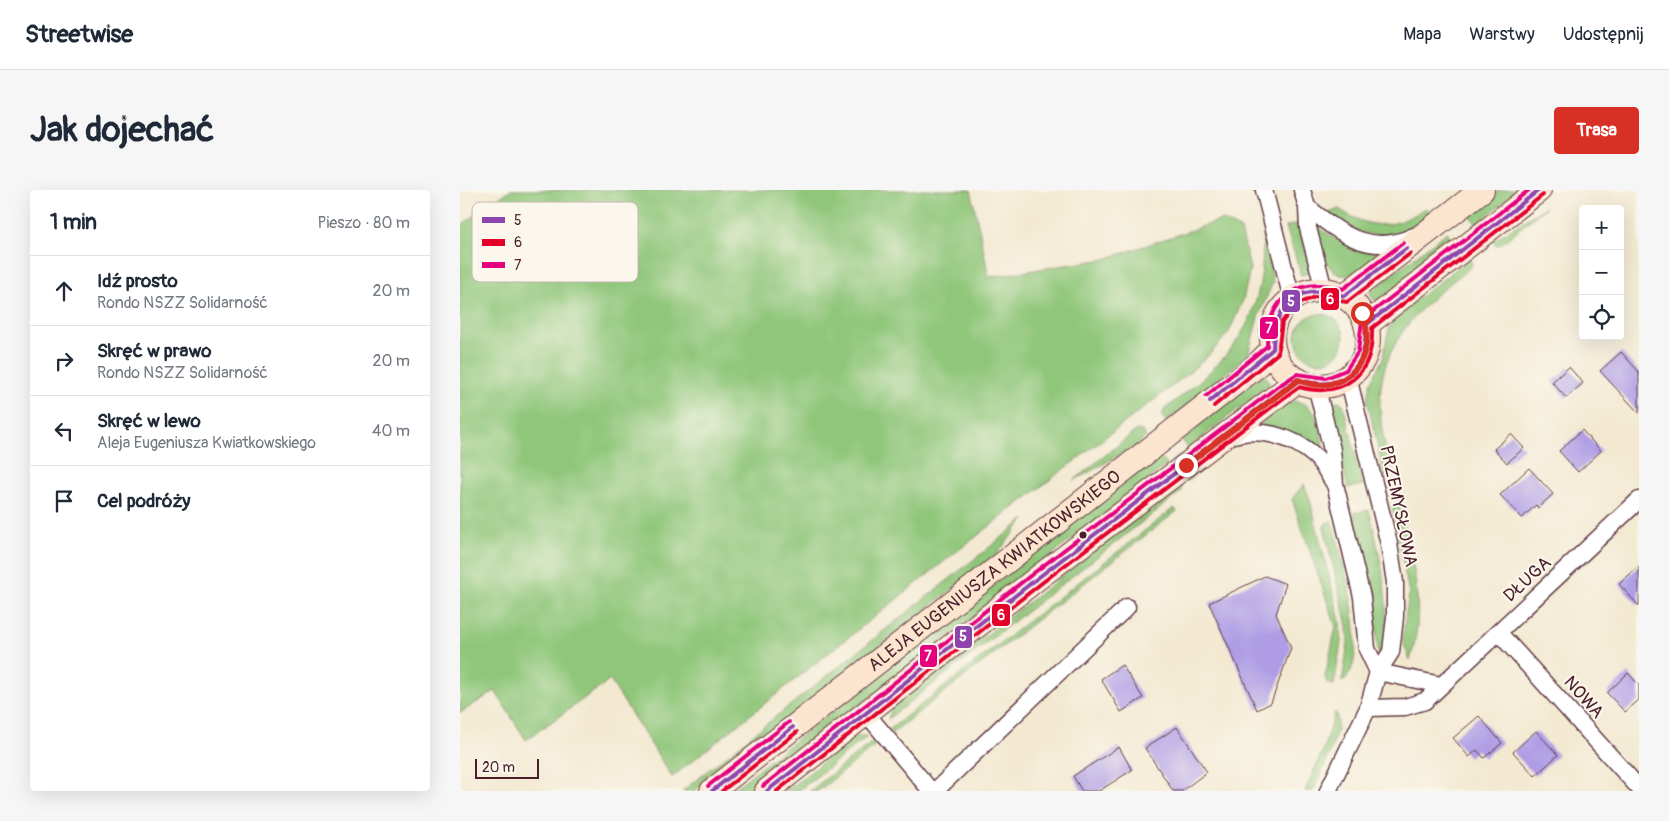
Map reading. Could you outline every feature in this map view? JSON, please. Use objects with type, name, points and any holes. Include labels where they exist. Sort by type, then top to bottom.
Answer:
[{"type":"street","points":[[1264,190],[1292,299]]},
{"type":"street","points":[[1302,190],[1307,207],[1308,228],[1334,293]]},
{"type":"street","points":[[1334,293],[1434,227],[1482,190]]},
{"type":"street","points":[[1366,325],[1539,190]]},
{"type":"street","points":[[1307,207],[1346,236],[1366,243],[1386,245],[1407,240],[1434,227]]},
{"type":"street","points":[[1302,293],[1334,293],[1354,303],[1366,325],[1368,339],[1365,354],[1358,367],[1348,377],[1332,384],[1307,383],[1283,367],[1274,349],[1272,335],[1275,322],[1282,309],[1292,299],[1302,293]]},
{"type":"street","name":"ALEJA EUGENIUSZA KWIATKOWSKIEGO","points":[[712,791],[1254,368],[1274,349]]},
{"type":"street","name":"PRZEMYSŁOWA","points":[[1328,791],[1368,708],[1378,672],[1390,652],[1395,617],[1395,582],[1389,544],[1348,377]]},
{"type":"street","points":[[1307,383],[1332,450],[1335,484],[1362,598],[1367,650],[1378,672],[1441,686]]},
{"type":"street","name":"ALEJA EUGENIUSZA KWIATKOWSKIEGO","points":[[767,791],[1211,446],[1307,383]]},
{"type":"street","points":[[1211,446],[1236,434],[1258,432],[1281,436],[1302,447],[1317,458],[1335,484]]},
{"type":"street","name":"DŁUGA","points":[[1368,708],[1405,706],[1425,701],[1639,500]]},
{"type":"street","points":[[935,791],[1127,607]]},
{"type":"street","name":"NOWA","points":[[1499,633],[1639,788]]},
{"type":"street","points":[[866,713],[931,791]]},
{"type":"green space","points":[[510,190],[971,190],[989,277],[1105,259],[1222,220],[1241,230],[1250,269],[1243,300],[1229,332],[1211,353],[1189,373],[960,549],[672,777],[610,680],[526,740],[495,691],[460,713],[460,226],[472,217],[472,282],[638,282],[638,202],[493,202]]},
{"type":"green space","points":[[1500,190],[1520,190],[1476,224],[1469,214]]},
{"type":"green space","points":[[1546,207],[1501,244],[1496,245],[1492,241]]},
{"type":"green space","points":[[1425,208],[1433,213],[1407,228],[1381,235],[1355,230],[1329,213],[1339,209],[1357,219],[1383,225],[1402,221]]},
{"type":"green space","points":[[1299,223],[1311,270],[1309,273],[1301,275],[1286,227]]},
{"type":"green space","points":[[1318,226],[1345,244],[1376,252],[1378,256],[1352,274],[1343,276],[1336,273],[1330,268],[1322,252],[1315,227]]},
{"type":"green space","points":[[1447,232],[1454,241],[1379,300],[1374,300],[1370,295],[1371,291]]},
{"type":"green space","points":[[1263,234],[1273,282],[1258,317],[1248,355],[1166,422],[1162,416],[1165,409],[1209,372],[1226,354],[1240,336],[1251,315],[1258,292],[1262,265]]},
{"type":"green space","points":[[1470,258],[1471,267],[1436,296],[1406,327],[1386,365],[1381,386],[1380,410],[1383,435],[1392,475],[1385,478],[1367,400],[1370,384],[1383,358],[1389,327],[1400,313]]},
{"type":"green space","points":[[1315,314],[1325,314],[1334,318],[1340,324],[1343,329],[1343,347],[1334,358],[1325,362],[1315,362],[1306,358],[1300,352],[1296,343],[1296,333],[1300,324],[1306,318]]},
{"type":"green space","points":[[1262,375],[1266,376],[1270,384],[1188,448],[1181,439]]},
{"type":"green space","points":[[1295,401],[1309,407],[1317,419],[1323,450],[1320,451],[1261,424],[1281,406]]},
{"type":"green space","points":[[1339,401],[1343,404],[1363,485],[1348,488],[1329,407],[1332,402]]},
{"type":"green space","points":[[1137,430],[1142,431],[1146,437],[1137,445],[1073,481]]},
{"type":"green space","points":[[1159,455],[1167,465],[750,791],[731,791]]},
{"type":"green space","points":[[1181,484],[1182,491],[888,719],[892,708]]},
{"type":"green space","points":[[1304,484],[1310,500],[1340,621],[1341,643],[1334,685],[1327,683],[1325,677],[1336,627],[1292,499]]},
{"type":"green space","points":[[1397,505],[1400,508],[1405,527],[1416,584],[1417,622],[1410,660],[1402,640],[1409,593],[1392,506]]},
{"type":"green space","points":[[1174,508],[1177,511],[892,733],[890,729]]},
{"type":"green space","points":[[1369,510],[1381,562],[1386,602],[1386,622],[1380,654],[1378,652],[1374,600],[1354,513]]},
{"type":"green space","points":[[1025,519],[996,555],[694,791],[682,791]]},
{"type":"green space","points":[[1332,521],[1347,580],[1355,630],[1355,652],[1351,670],[1342,682],[1348,644],[1347,626],[1324,527],[1326,523]]},
{"type":"green space","points":[[1335,712],[1338,718],[1331,750],[1313,791],[1305,791],[1323,750]]},
{"type":"green space","points":[[856,736],[868,736],[798,791],[786,791]]},
{"type":"green space","points":[[876,739],[880,742],[818,791],[810,791]]},
{"type":"building","points":[[1621,352],[1639,372],[1639,413],[1600,371]]},
{"type":"building","points":[[1569,367],[1583,383],[1566,398],[1552,382]]},
{"type":"building","points":[[1582,430],[1601,451],[1578,472],[1559,451]]},
{"type":"building","points":[[1511,434],[1524,448],[1507,463],[1494,449]]},
{"type":"building","points":[[1529,468],[1553,494],[1538,508],[1536,505],[1522,518],[1500,495]]},
{"type":"building","points":[[1639,566],[1639,606],[1619,584]]},
{"type":"building","points":[[1265,576],[1286,584],[1276,614],[1291,648],[1271,703],[1257,710],[1209,603]]},
{"type":"building","points":[[1122,665],[1143,698],[1121,712],[1101,679]]},
{"type":"building","points":[[1628,673],[1639,685],[1639,700],[1625,712],[1607,693]]},
{"type":"building","points":[[1479,716],[1502,743],[1484,758],[1477,750],[1469,757],[1453,738]]},
{"type":"building","points":[[1177,727],[1207,772],[1182,791],[1173,791],[1145,748]]},
{"type":"building","points":[[1536,731],[1558,755],[1535,776],[1513,752]]},
{"type":"building","points":[[1119,747],[1132,770],[1099,791],[1082,791],[1073,776]]},
{"type":"transit line","name":"7","points":[[763,786],[1035,572],[1277,387],[1297,374],[1326,378],[1346,370],[1358,352],[1362,320],[1529,190]]},
{"type":"transit line","name":"5","points":[[767,791],[1039,577],[1281,392],[1298,380],[1328,383],[1350,375],[1363,355],[1366,325],[1539,190]]},
{"type":"transit line","name":"6","points":[[777,791],[1043,582],[1285,397],[1299,387],[1315,390],[1330,389],[1342,386],[1353,379],[1362,370],[1368,358],[1372,328],[1543,195]]},
{"type":"transit line","name":"7","points":[[1206,396],[1267,346],[1268,329],[1272,315],[1288,295],[1299,288],[1312,285],[1343,289],[1403,243]]},
{"type":"transit line","name":"5","points":[[1210,401],[1273,349],[1274,333],[1278,319],[1284,308],[1292,300],[1302,294],[1314,292],[1328,292],[1344,296],[1407,248]]},
{"type":"transit line","name":"6","points":[[1214,406],[1278,353],[1282,322],[1295,305],[1315,297],[1347,302],[1411,253]]},
{"type":"transit line","name":"7","points":[[708,786],[789,722]]},
{"type":"transit line","name":"5","points":[[712,791],[793,727]]},
{"type":"transit line","name":"6","points":[[722,791],[797,732]]},
{"type":"route","points":[[1186,465],[1298,380],[1316,386],[1332,384],[1348,377],[1358,367],[1365,354],[1368,339],[1362,313]]}]
